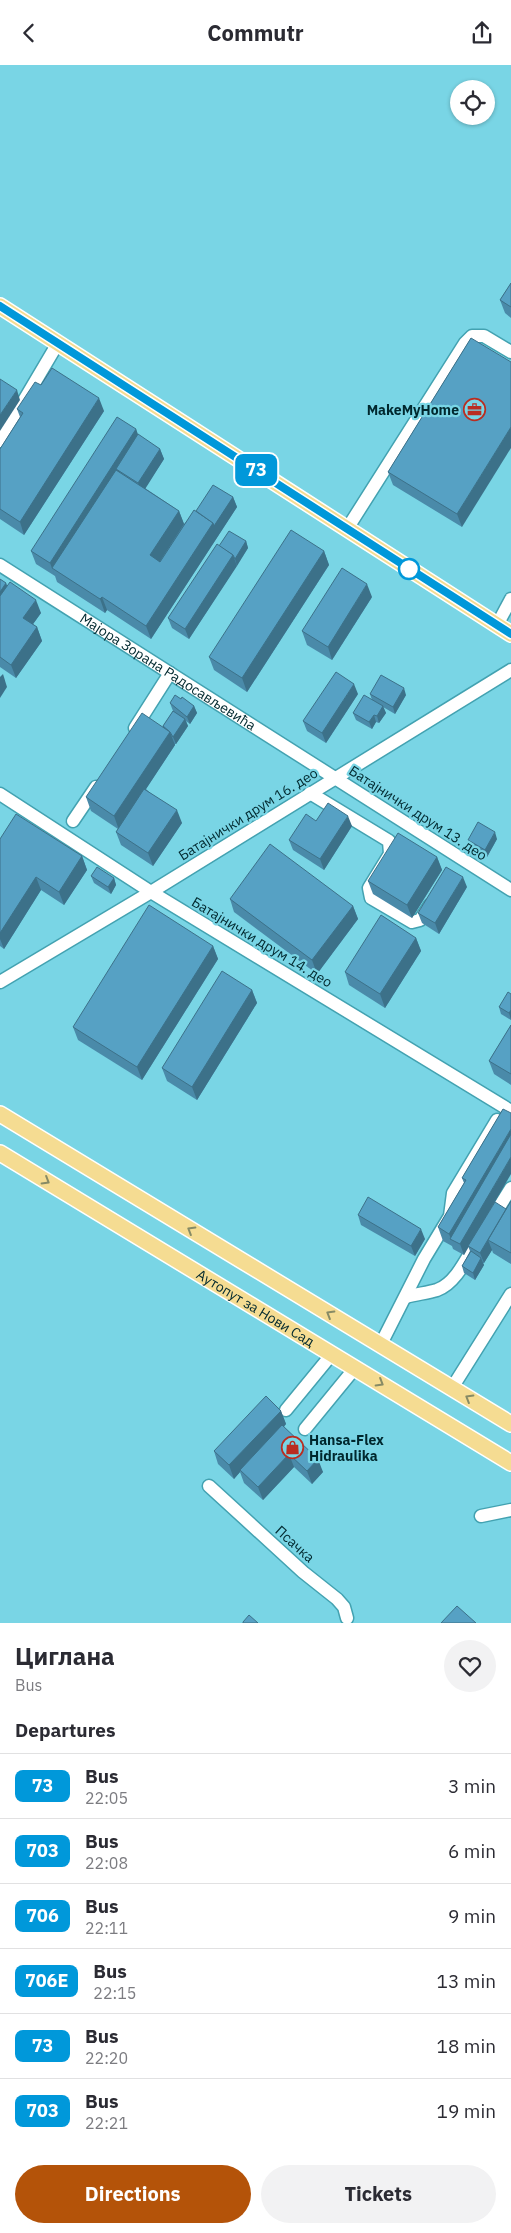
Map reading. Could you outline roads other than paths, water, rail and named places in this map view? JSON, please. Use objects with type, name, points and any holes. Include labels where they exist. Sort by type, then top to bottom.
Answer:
[{"type":"main road","points":[[0,306],[511,634]]},
{"type":"main road","points":[[0,1114],[511,1423]]},
{"type":"main road","name":"Аутопут за Нови Сад","points":[[0,1153],[511,1463]]},
{"type":"street","points":[[347,529],[465,343],[472,335],[484,336],[511,352]]},
{"type":"street","points":[[0,441],[58,343]]},
{"type":"street","name":"Мајора Зорана Радосављевића","points":[[0,565],[335,778]]},
{"type":"street","points":[[497,625],[511,599]]},
{"type":"street","name":"Батајнички друм 16. део","points":[[0,982],[152,892],[511,670]]},
{"type":"street","points":[[125,742],[170,673]]},
{"type":"street","points":[[73,821],[104,774]]},
{"type":"street","name":"Батајнички друм 13. део","points":[[335,778],[511,890]]},
{"type":"street","points":[[310,793],[389,841],[390,854],[370,883],[368,891],[371,898],[412,922],[422,917],[436,894]]},
{"type":"street","name":"Батајнички друм 14. део","points":[[0,794],[152,892],[508,1109]]},
{"type":"street","points":[[381,1344],[424,1259],[450,1216],[452,1193],[508,1109]]},
{"type":"street","points":[[406,1297],[438,1289],[453,1278],[511,1188]]},
{"type":"street","points":[[452,1388],[511,1294]]},
{"type":"street","points":[[286,1410],[332,1354]]},
{"type":"street","points":[[305,1429],[355,1368]]},
{"type":"street","name":"Псачка","points":[[209,1486],[303,1572],[337,1599],[344,1607],[348,1621]]},
{"type":"street","points":[[481,1515],[511,1510]]},
{"type":"place","name":"MakeMyHome","points":[[475,410]]},
{"type":"place","name":"Hansa-Flex Hidraulika","points":[[293,1448]]}]
